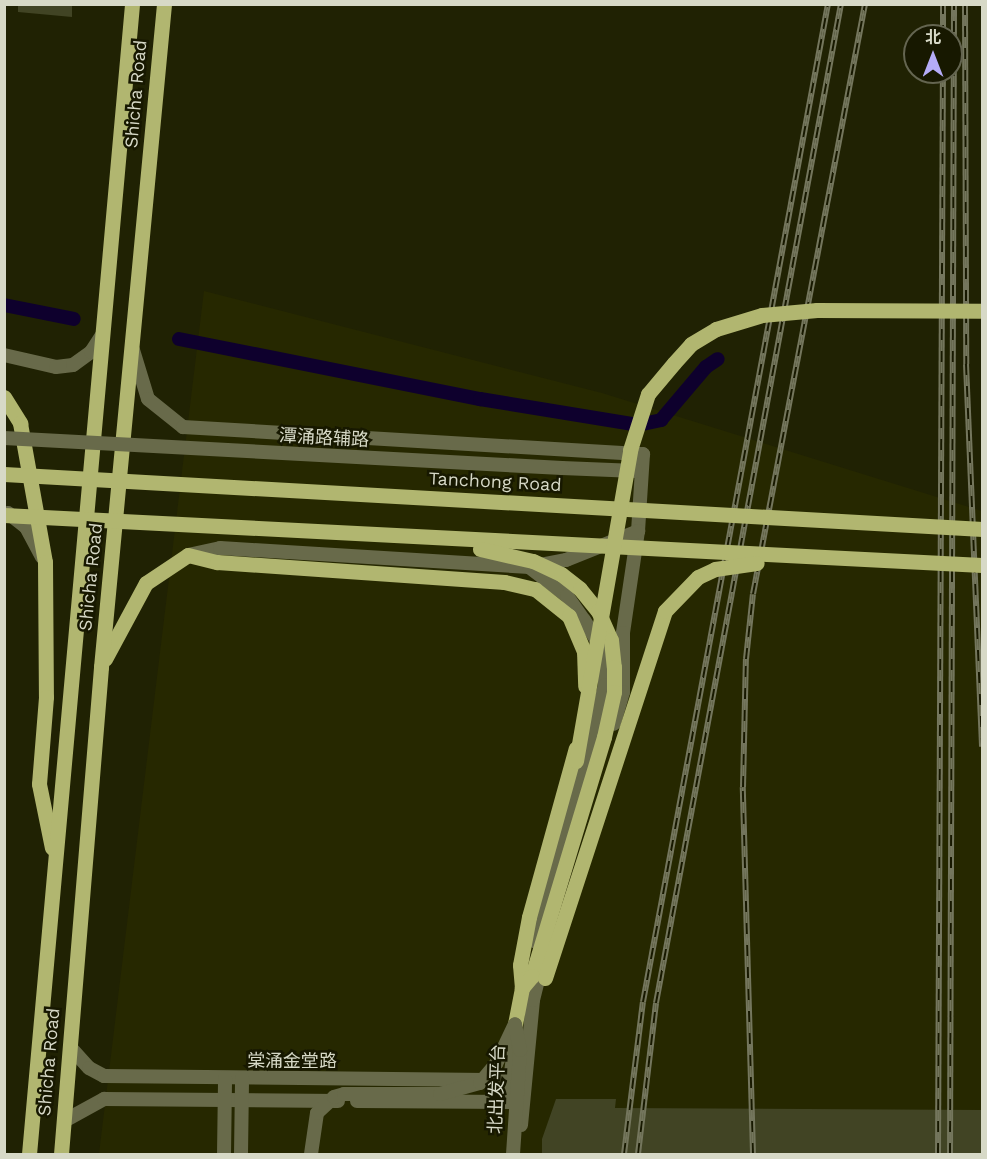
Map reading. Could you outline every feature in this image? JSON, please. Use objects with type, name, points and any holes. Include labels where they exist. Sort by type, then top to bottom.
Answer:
[{"type":"main road","name":"Shicha Road","points":[[29,1155],[132,4]]},
{"type":"main road","name":"Shicha Road","points":[[61,1155],[101,667],[133,350],[164,4]]},
{"type":"main road","points":[[515,1024],[522,988],[520,965],[529,917],[576,761],[630,450],[648,394],[692,344],[716,329],[762,315],[817,310],[982,309]]},
{"type":"main road","points":[[4,397],[20,423],[45,562],[46,698],[39,784],[55,865]]},
{"type":"main road","name":"Tanchong Road","points":[[4,474],[982,529]]},
{"type":"main road","points":[[4,515],[394,538],[982,565]]},
{"type":"main road","points":[[394,538],[498,552],[561,574],[598,610],[610,640],[614,692],[604,737],[532,976],[522,988]]},
{"type":"main road","points":[[101,667],[146,583],[188,555],[217,562],[504,582],[535,589],[569,616],[584,651],[585,672],[576,761]]},
{"type":"main road","points":[[545,978],[665,611],[698,577],[715,569],[823,558]]},
{"type":"street","points":[[4,355],[56,367],[73,365],[92,352],[103,333]]},
{"type":"street","points":[[133,350],[148,399],[183,427],[643,454],[638,531],[623,633],[623,692],[538,976],[525,1080],[519,1155]]},
{"type":"street","name":"潭涌路辅路","points":[[4,438],[641,471]]},
{"type":"street","points":[[4,510],[26,527],[45,562]]},
{"type":"street","points":[[188,555],[220,548],[529,567],[566,560],[638,531]]},
{"type":"street","points":[[507,1101],[530,959],[605,686],[603,651],[584,620],[567,596],[529,567]]},
{"type":"street","points":[[530,1035],[545,978]]},
{"type":"street","points":[[311,1149],[317,1113],[334,1096],[360,1092],[455,1093],[480,1083],[496,1064],[515,1024]]},
{"type":"street","name":"北出发平台","points":[[513,1155],[520,1050],[515,1024]]},
{"type":"street","name":"棠涌金堂路","points":[[70,1047],[90,1068],[104,1076],[525,1080]]},
{"type":"street","points":[[224,1155],[225,1078]]},
{"type":"street","points":[[241,1155],[242,1078]]},
{"type":"street","points":[[64,1121],[104,1099],[523,1102]]},
{"type":"shaded area","points":[[204,291],[602,393],[982,511],[982,1154],[99,1154]]},
{"type":"building","points":[[18,4],[72,4],[72,17],[18,12]]},
{"type":"building","points":[[556,1099],[616,1099],[615,1108],[982,1110],[982,1155],[542,1155],[542,1139]]},
{"type":"waterway","points":[[4,305],[74,319]]},
{"type":"waterway","points":[[179,339],[480,399],[638,425],[661,420],[706,367],[718,359]]},
{"type":"railway","points":[[624,1154],[643,1002],[828,4]]},
{"type":"railway","points":[[638,1154],[656,1003],[841,4]]},
{"type":"railway","points":[[753,1154],[743,787],[746,659],[753,594],[865,4]]},
{"type":"railway","points":[[943,4],[943,24]]},
{"type":"railway","points":[[950,1154],[954,4]]},
{"type":"railway","points":[[965,4],[966,364],[982,747]]},
{"type":"railway","points":[[938,1154],[943,84]]}]
